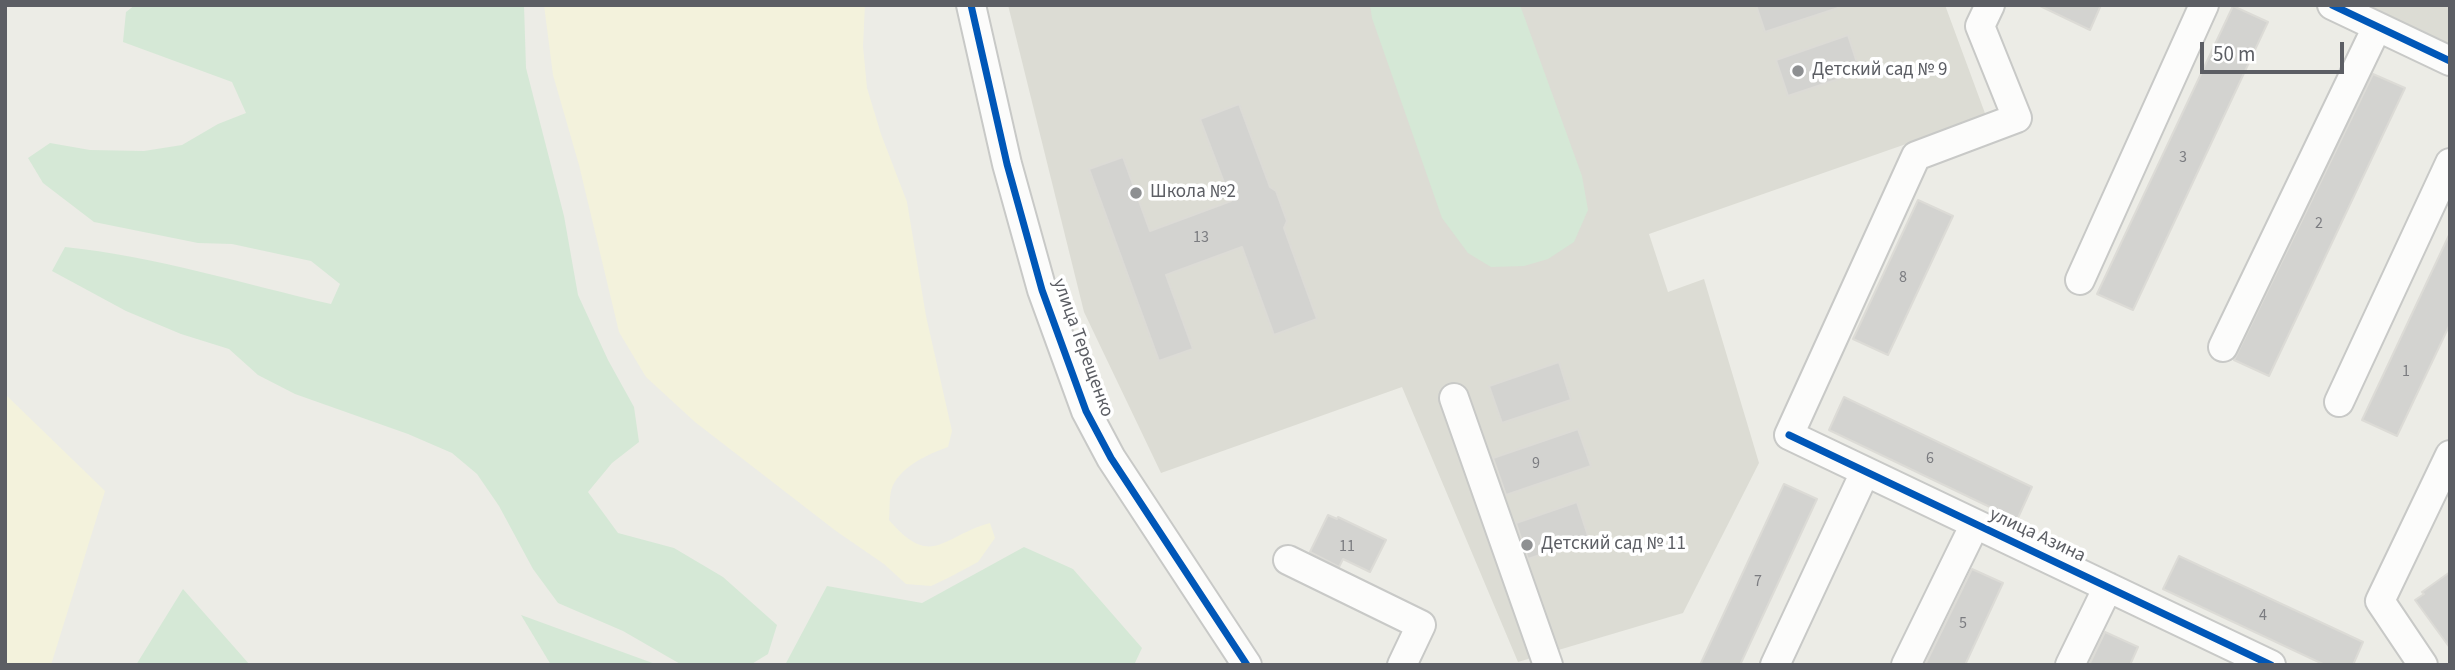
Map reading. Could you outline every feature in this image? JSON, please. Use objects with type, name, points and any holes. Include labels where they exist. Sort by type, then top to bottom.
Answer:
[{"type":"street","name":"улица Терещенко","points":[[971,5],[1007,164],[1042,290],[1086,411],[1117,468],[1247,665]]},
{"type":"street","name":"улица Азина","points":[[1990,5],[1980,26],[2017,118],[1916,156],[1789,435],[2272,665]]},
{"type":"street","points":[[2080,280],[2204,5]]},
{"type":"street","points":[[2332,5],[2450,61]]},
{"type":"street","points":[[2223,347],[2377,27]]},
{"type":"street","points":[[2339,402],[2450,163]]},
{"type":"street","points":[[1454,398],[1548,665]]},
{"type":"street","points":[[2423,665],[2380,601],[2450,455]]},
{"type":"street","points":[[1775,665],[1865,472]]},
{"type":"street","points":[[1906,665],[1975,524]]},
{"type":"street","points":[[1288,560],[1421,625],[1402,665]]},
{"type":"street","points":[[2070,665],[2108,587]]},
{"type":"shaded area","points":[[135,5],[524,5],[526,68],[564,216],[578,295],[608,360],[634,407],[639,442],[612,463],[588,492],[618,533],[674,548],[723,577],[777,625],[768,654],[750,665],[682,665],[623,631],[558,603],[533,569],[499,506],[477,474],[452,453],[408,434],[295,394],[258,375],[229,349],[181,334],[126,311],[52,271],[65,247],[166,264],[331,304],[340,284],[311,261],[232,244],[198,243],[94,222],[43,183],[28,158],[50,143],[90,150],[144,151],[182,145],[218,124],[246,113],[232,82],[123,42],[126,12]]},
{"type":"shaded area","points":[[1008,5],[1945,5],[1986,116],[1649,234],[1668,292],[1704,279],[1759,463],[1683,613],[1518,662],[1402,387],[1161,473],[1084,312]]},
{"type":"shaded area","points":[[1370,5],[1520,5],[1582,176],[1588,210],[1574,242],[1548,259],[1524,266],[1491,267],[1468,253],[1442,218],[1372,18]]},
{"type":"shaded area","points":[[2361,5],[2450,5],[2450,47]]},
{"type":"shaded area","points":[[1024,547],[1073,569],[1142,648],[1134,665],[785,665],[827,586],[922,603]]},
{"type":"shaded area","points":[[183,589],[250,665],[136,665]]},
{"type":"shaded area","points":[[521,615],[658,665],[551,665]]},
{"type":"sand","points":[[544,5],[865,5],[863,46],[867,88],[907,202],[926,316],[952,431],[948,447],[914,463],[894,483],[890,494],[889,520],[904,535],[927,546],[938,545],[990,523],[995,538],[978,562],[931,586],[906,584],[884,564],[836,531],[695,422],[646,377],[619,332],[579,165],[553,75]]},
{"type":"sand","points":[[5,394],[105,491],[51,665],[5,665]]},
{"type":"building","points":[[1756,5],[1837,5],[1838,8],[1765,32]]},
{"type":"building","points":[[2038,5],[2101,5],[2090,30]]},
{"type":"building","points":[[2233,6],[2268,22],[2133,310],[2097,294]]},
{"type":"building","points":[[1848,35],[1860,72],[1788,96],[1776,60]]},
{"type":"building","points":[[2373,74],[2405,88],[2269,376],[2234,360]]},
{"type":"building","points":[[1239,104],[1270,187],[1276,191],[1287,221],[1284,228],[1317,319],[1274,335],[1242,247],[1166,275],[1193,349],[1159,361],[1089,169],[1123,157],[1150,231],[1231,201],[1200,119]]},
{"type":"building","points":[[1918,200],[1953,216],[1888,355],[1853,339]]},
{"type":"building","points":[[2450,233],[2450,324],[2397,436],[2362,420]]},
{"type":"building","points":[[1559,362],[1571,400],[1502,423],[1489,386]]},
{"type":"building","points":[[1844,397],[2032,487],[2017,520],[1829,430]]},
{"type":"building","points":[[1578,429],[1591,466],[1506,495],[1493,458]]},
{"type":"building","points":[[1784,484],[1817,499],[1740,665],[1700,665]]},
{"type":"building","points":[[1577,502],[1589,539],[1528,559],[1516,523]]},
{"type":"building","points":[[1328,515],[1337,519],[1338,517],[1386,540],[1370,572],[1343,559],[1339,567],[1310,552]]},
{"type":"building","points":[[2179,556],[2363,642],[2353,665],[2325,665],[2163,589]]},
{"type":"building","points":[[1972,569],[2003,583],[1965,665],[1925,665]]},
{"type":"building","points":[[2450,572],[2450,648],[2415,600]]},
{"type":"building","points":[[2105,632],[2138,647],[2130,665],[2089,665]]},
{"type":"cycle path","points":[[971,5],[1007,164],[1042,290],[1086,411],[1111,458],[1247,665]]},
{"type":"cycle path","points":[[2332,5],[2450,61]]},
{"type":"cycle path","points":[[1789,435],[2271,665]]},
{"type":"place","name":"Детский сад № 9","points":[[1798,71]]},
{"type":"place","name":"Школа №2","points":[[1136,193]]},
{"type":"place","name":"Детский сад № 11","points":[[1527,545]]}]
